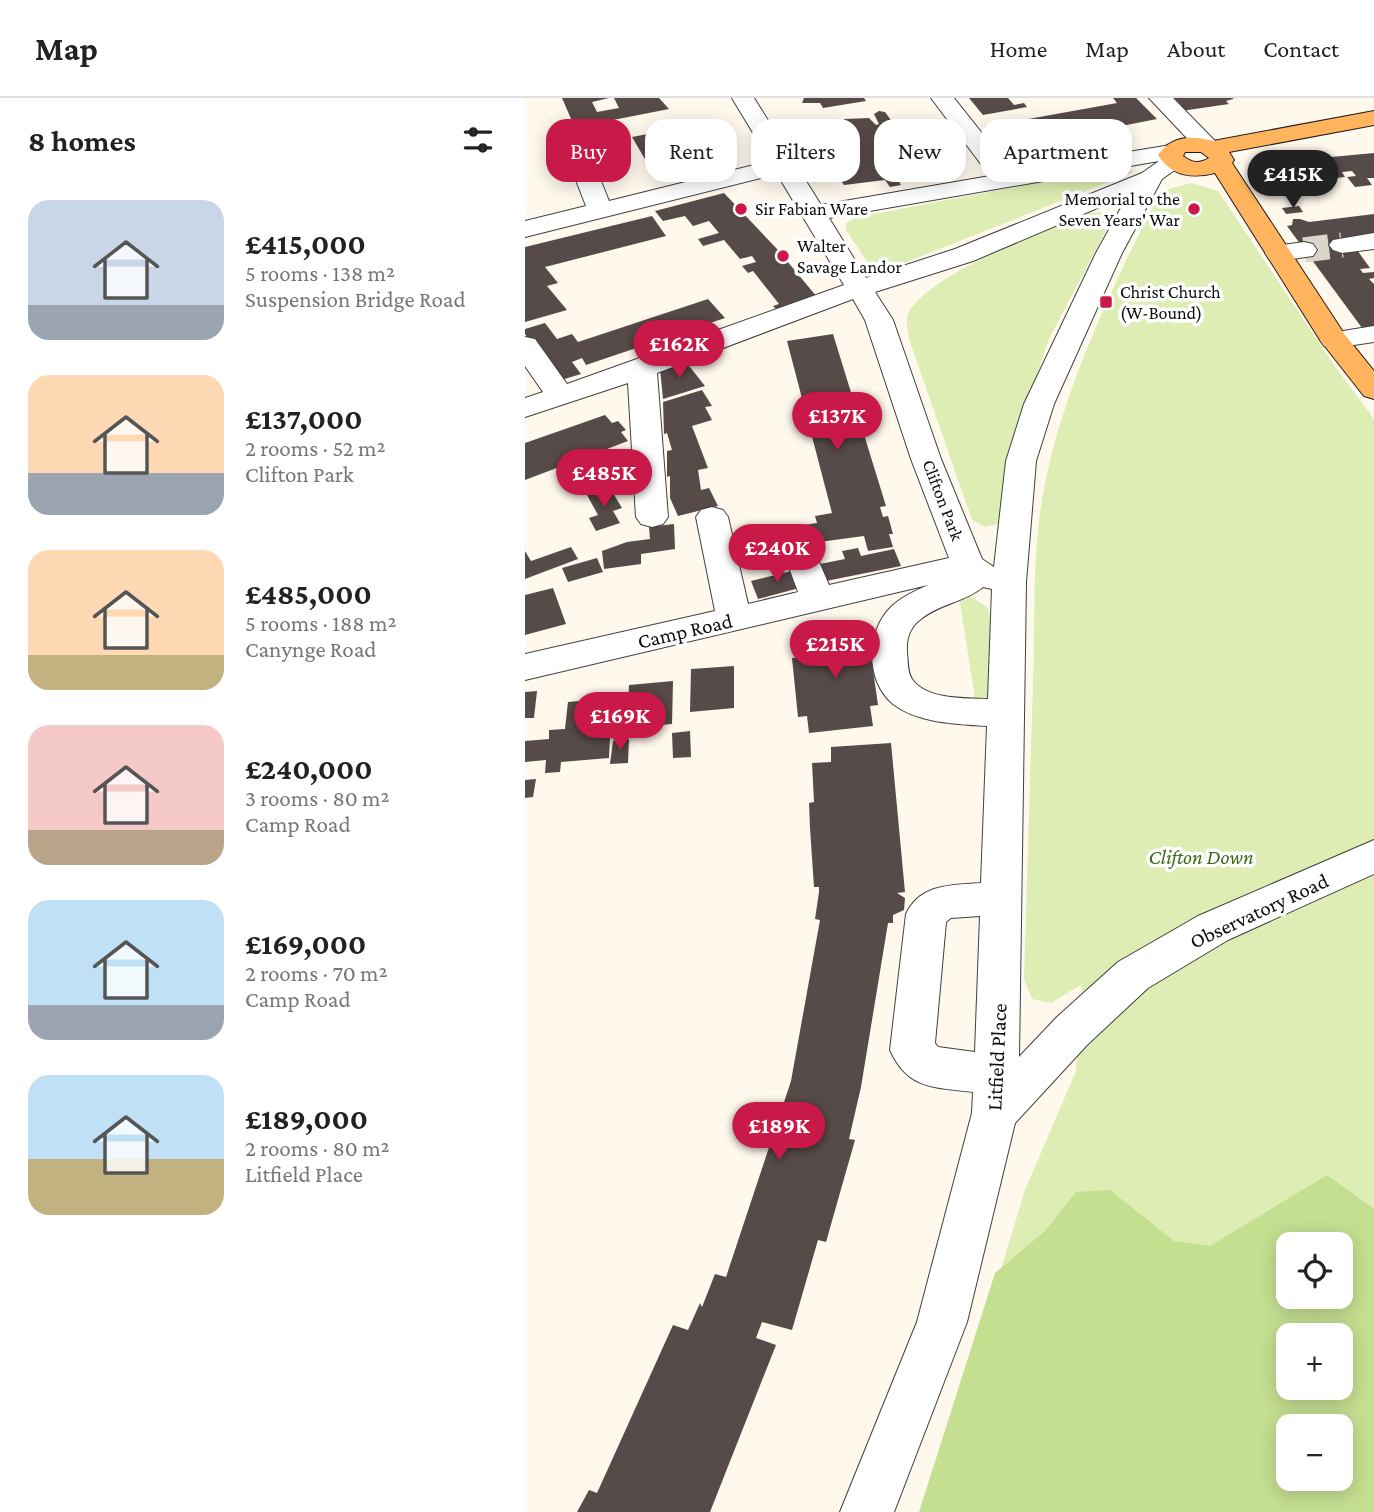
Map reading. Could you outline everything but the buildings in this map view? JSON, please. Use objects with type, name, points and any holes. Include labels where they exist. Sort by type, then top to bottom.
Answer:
[{"type":"main road","points":[[1197,159],[1265,139],[1374,118]]},
{"type":"main road","points":[[1197,159],[1235,186],[1291,251],[1334,340],[1374,390]]},
{"type":"street","name":"Clifton Park","points":[[743,98],[756,119]]},
{"type":"street","points":[[942,98],[980,147]]},
{"type":"street","points":[[1160,98],[1197,159]]},
{"type":"street","points":[[1132,162],[1197,159]]},
{"type":"street","points":[[525,408],[642,369],[820,301],[964,255],[1100,200],[1143,190],[1197,159]]},
{"type":"street","points":[[525,229],[751,173]]},
{"type":"street","points":[[589,182],[600,211]]},
{"type":"street","name":"Clifton Park","points":[[794,182],[879,320],[926,459],[985,574]]},
{"type":"street","points":[[814,214],[893,203],[1002,182]]},
{"type":"street","points":[[1006,714],[930,706],[911,699],[898,687],[892,674],[889,650],[893,628],[903,614],[985,574],[1039,404],[1143,190]]},
{"type":"street","points":[[1342,245],[1374,241]]},
{"type":"street","points":[[891,351],[890,318],[893,310],[923,278],[964,255]]},
{"type":"street","points":[[1334,340],[1374,334]]},
{"type":"street","points":[[525,345],[560,396]]},
{"type":"street","points":[[642,369],[652,517]]},
{"type":"street","points":[[712,517],[734,620]]},
{"type":"street","points":[[805,565],[817,600]]},
{"type":"street","name":"Camp Road","points":[[525,667],[817,600],[985,574]]},
{"type":"street","name":"Litfield Place","points":[[867,1512],[942,1322],[997,1094],[1006,714],[985,574]]},
{"type":"street","name":"Observatory Road","points":[[997,1094],[1133,975],[1213,928],[1348,870],[1374,856]]},
{"type":"street","points":[[997,1094],[927,1066],[912,1050],[926,914],[943,902],[1002,898]]},
{"type":"green space","points":[[1041,182],[1109,182],[894,267],[868,263],[846,230],[846,223],[858,217]]},
{"type":"green space","name":"Clifton Down","points":[[1191,183],[1218,191],[1334,365],[1374,419],[1374,1512],[927,1512],[1025,1190],[1076,1071],[1082,984],[1051,1003],[1032,999],[1024,979],[1038,530],[1044,488],[1067,402],[1100,317],[1162,191]]},
{"type":"green space","points":[[1086,213],[1109,213],[1112,219],[1049,339],[1008,458],[1001,523],[985,527],[972,520],[909,339],[907,317],[917,302],[935,286],[959,271]]},
{"type":"green space","points":[[969,595],[988,608],[993,633],[987,712],[976,705],[959,596]]},
{"type":"green space","points":[[1327,1175],[1374,1209],[1374,1512],[919,1512],[995,1273],[1045,1231],[1076,1192],[1110,1190],[1174,1241],[1210,1246]]},
{"type":"tunnel","points":[[1304,250],[1342,245]]},
{"type":"place","name":"Sir Fabian Ware","points":[[741,209]]},
{"type":"place","name":"Memorial to the Seven Years' War","points":[[1194,209]]},
{"type":"place","name":"Walter Savage Landor","points":[[783,256]]},
{"type":"place","name":"Christ Church (W-Bound)","points":[[1106,302]]}]
